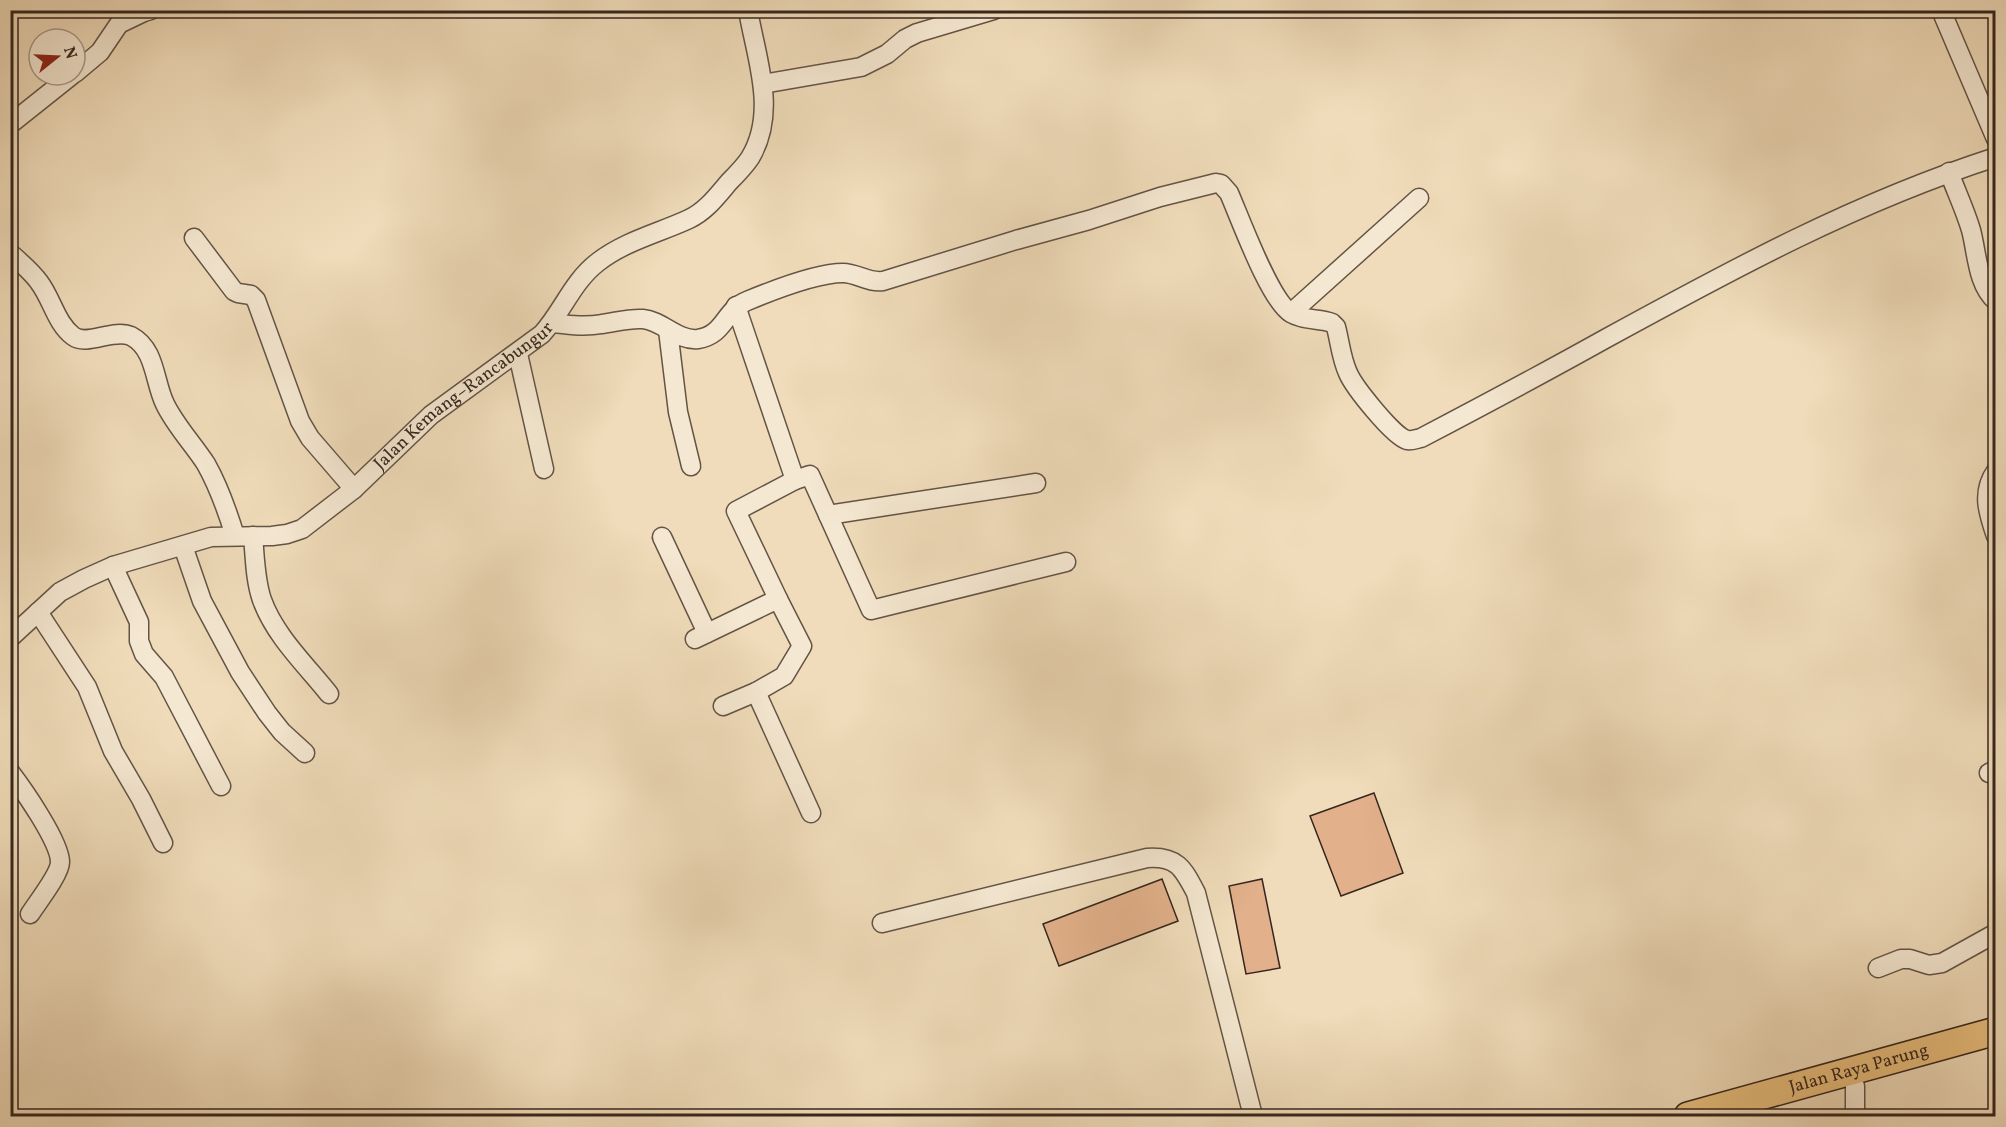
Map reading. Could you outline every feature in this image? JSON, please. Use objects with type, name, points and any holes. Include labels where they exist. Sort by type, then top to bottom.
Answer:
[{"type":"highway","name":"Jalan Raya Parung","points":[[1688,1116],[1995,1031]]},
{"type":"highway","name":"Jalan Raya Parung","points":[[1748,1116],[1995,1049]]},
{"type":"street","points":[[87,63],[100,52],[119,24],[151,10]]},
{"type":"street","name":"Jalan Kemang–Rancabungur","points":[[10,638],[71,585],[113,566],[211,537],[287,534],[302,529],[354,489],[431,415],[518,354],[542,334],[552,323],[576,284],[598,262],[624,246],[698,214],[711,204],[744,166],[757,145],[763,126],[763,84],[748,10]]},
{"type":"street","points":[[763,84],[861,67],[887,54],[905,39],[917,33],[994,10]]},
{"type":"street","points":[[1941,10],[1995,139]]},
{"type":"street","points":[[13,122],[57,87]]},
{"type":"street","points":[[552,323],[593,325],[642,319],[686,338],[707,337],[719,330],[736,306],[792,285],[841,273],[874,282],[892,279],[1160,197],[1216,183],[1221,184],[1229,193],[1264,273],[1284,309],[1307,319],[1332,323],[1336,327],[1344,362],[1352,382],[1396,433],[1412,441],[1757,256],[1826,223],[1949,172],[1995,157]]},
{"type":"street","points":[[1949,172],[1971,230],[1985,286],[1995,301]]},
{"type":"street","points":[[1291,313],[1419,198]]},
{"type":"street","points":[[194,238],[234,291],[252,295],[256,300],[300,421],[310,438],[354,489]]},
{"type":"street","points":[[10,253],[39,282],[58,316],[74,337],[84,340],[120,333],[131,336],[141,343],[151,360],[164,403],[206,465],[244,536],[268,614],[291,648],[329,694]]},
{"type":"street","points":[[736,306],[795,480]]},
{"type":"street","points":[[668,330],[678,412],[691,466]]},
{"type":"street","points":[[518,354],[544,469]]},
{"type":"street","points":[[1995,471],[1986,496],[1987,509],[1995,536]]},
{"type":"street","points":[[723,706],[756,692],[784,676],[802,646],[736,511],[795,480],[810,475],[871,610],[1066,562]]},
{"type":"street","points":[[828,515],[1036,483]]},
{"type":"street","points":[[662,537],[701,636],[778,599]]},
{"type":"street","points":[[183,546],[202,601],[240,672],[282,732],[305,753]]},
{"type":"street","points":[[113,566],[139,622],[139,641],[142,651],[164,677],[221,786]]},
{"type":"street","points":[[38,612],[87,687],[113,751],[163,843]]},
{"type":"street","points":[[756,692],[811,813]]},
{"type":"street","points":[[10,772],[42,820],[60,861],[58,870],[30,914]]},
{"type":"street","points":[[882,923],[1147,858],[1164,857],[1176,864],[1187,876],[1196,893],[1253,1116]]},
{"type":"street","points":[[1878,968],[1901,959],[1910,959],[1929,966],[1942,963],[1995,933]]},
{"type":"street","points":[[1855,1086],[1857,1116]]},
{"type":"building","points":[[1374,793],[1403,873],[1341,896],[1310,816]]},
{"type":"building","points":[[1162,879],[1178,921],[1059,966],[1043,924]]},
{"type":"building","points":[[1262,879],[1280,968],[1246,974],[1229,886]]}]
